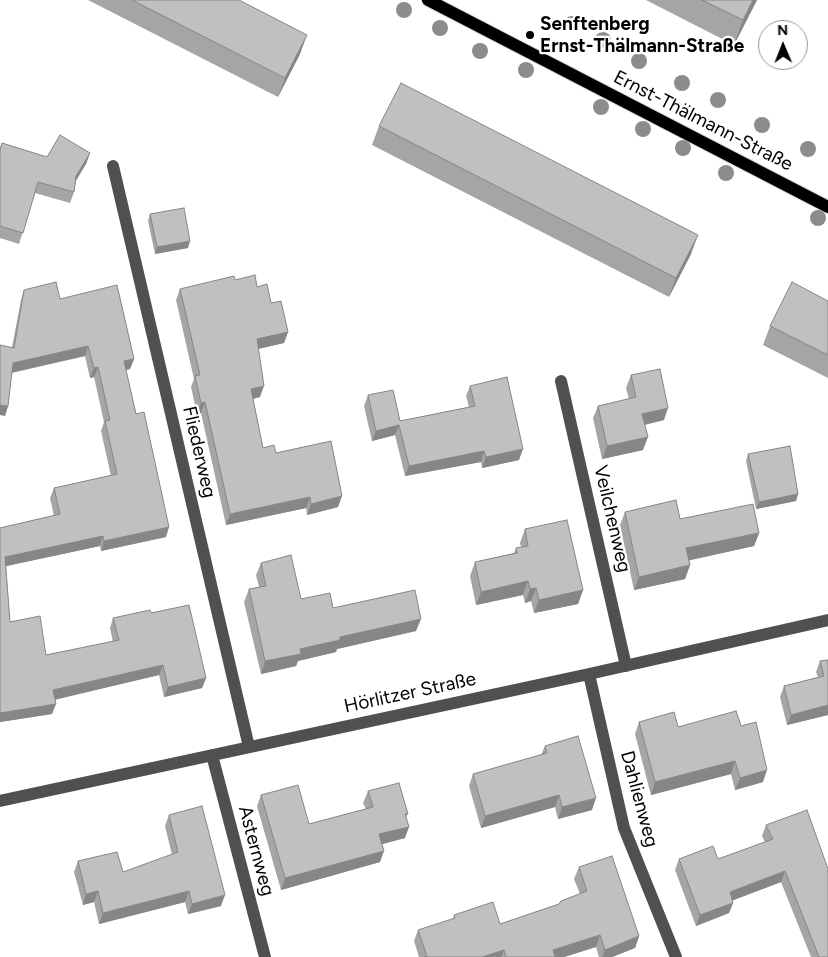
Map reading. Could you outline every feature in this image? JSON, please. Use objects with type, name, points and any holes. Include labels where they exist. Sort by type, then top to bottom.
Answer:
[{"type":"main road","name":"Ernst-Thälmann-Straße","points":[[428,0],[828,207]]},
{"type":"street","name":"Fliederweg","points":[[113,166],[250,747]]},
{"type":"street","name":"Veilchenweg","points":[[561,381],[626,666]]},
{"type":"street","name":"Hörlitzer Straße","points":[[0,801],[626,666],[828,620]]},
{"type":"street","name":"Dahlienweg","points":[[589,674],[624,828],[676,957]]},
{"type":"street","name":"Asternweg","points":[[212,755],[265,957]]},
{"type":"building","points":[[132,0],[239,0],[307,35],[285,78]]},
{"type":"building","points":[[702,0],[753,0],[743,20]]},
{"type":"building","points":[[401,83],[698,235],[676,278],[379,126]]},
{"type":"building","points":[[60,135],[90,153],[76,176],[74,192],[38,182],[23,233],[0,226],[0,150],[2,143],[47,157]]},
{"type":"building","points":[[184,208],[190,241],[157,247],[150,214]]},
{"type":"building","points":[[255,275],[257,287],[267,284],[271,303],[281,301],[288,332],[257,339],[264,386],[251,389],[263,448],[274,445],[276,453],[331,441],[342,496],[311,504],[310,497],[230,514],[205,402],[201,403],[195,376],[200,375],[180,289],[234,276],[235,280]]},
{"type":"building","points":[[56,282],[60,299],[117,285],[134,359],[124,361],[136,414],[144,412],[169,527],[104,541],[103,536],[5,557],[10,622],[40,616],[46,655],[119,640],[113,618],[150,610],[151,613],[189,605],[206,678],[168,687],[163,665],[53,690],[56,704],[0,713],[0,528],[60,514],[54,488],[117,474],[105,421],[110,420],[98,367],[94,368],[88,346],[13,363],[8,406],[0,405],[0,345],[14,348],[24,290]]},
{"type":"building","points":[[792,282],[828,301],[828,355],[770,326]]},
{"type":"building","points":[[660,369],[668,408],[642,414],[648,437],[607,446],[598,406],[636,397],[631,375]]},
{"type":"building","points":[[507,377],[523,449],[486,457],[484,451],[409,466],[399,425],[376,431],[368,395],[393,390],[400,421],[475,406],[470,386]]},
{"type":"building","points":[[790,446],[798,494],[759,502],[748,454]]},
{"type":"building","points":[[676,500],[680,519],[753,504],[759,533],[686,548],[690,565],[639,577],[625,512]]},
{"type":"building","points":[[567,520],[583,590],[539,600],[536,588],[530,589],[528,581],[481,592],[475,562],[517,553],[516,548],[528,546],[525,529]]},
{"type":"building","points":[[291,555],[301,599],[330,593],[333,608],[415,590],[421,619],[340,637],[340,640],[300,649],[301,654],[265,661],[249,589],[266,586],[261,563]]},
{"type":"building","points":[[828,660],[828,705],[791,715],[784,686],[824,676],[820,661]]},
{"type":"building","points":[[736,711],[741,726],[756,722],[767,770],[740,778],[735,761],[655,782],[639,722],[674,712],[678,727]]},
{"type":"building","points":[[578,736],[596,798],[562,807],[559,795],[485,816],[473,774],[547,753],[545,746]]},
{"type":"building","points":[[399,783],[408,814],[405,814],[409,827],[379,834],[384,851],[285,878],[261,795],[298,785],[309,824],[373,807],[368,791]]},
{"type":"building","points":[[202,806],[225,895],[192,904],[189,891],[103,913],[98,891],[86,894],[78,861],[117,852],[123,872],[178,852],[169,815]]},
{"type":"building","points":[[807,810],[828,869],[828,957],[819,957],[785,871],[730,892],[733,903],[700,915],[679,859],[713,846],[718,859],[773,839],[766,825]]},
{"type":"building","points":[[612,856],[639,936],[605,950],[600,935],[553,950],[555,957],[506,957],[504,950],[482,957],[424,957],[427,956],[418,930],[455,918],[454,915],[493,902],[500,924],[559,904],[561,901],[587,891],[579,867]]},
{"type":"place","name":"Senftenberg Ernst-Thälmann-Straße","points":[[530,35]]}]
